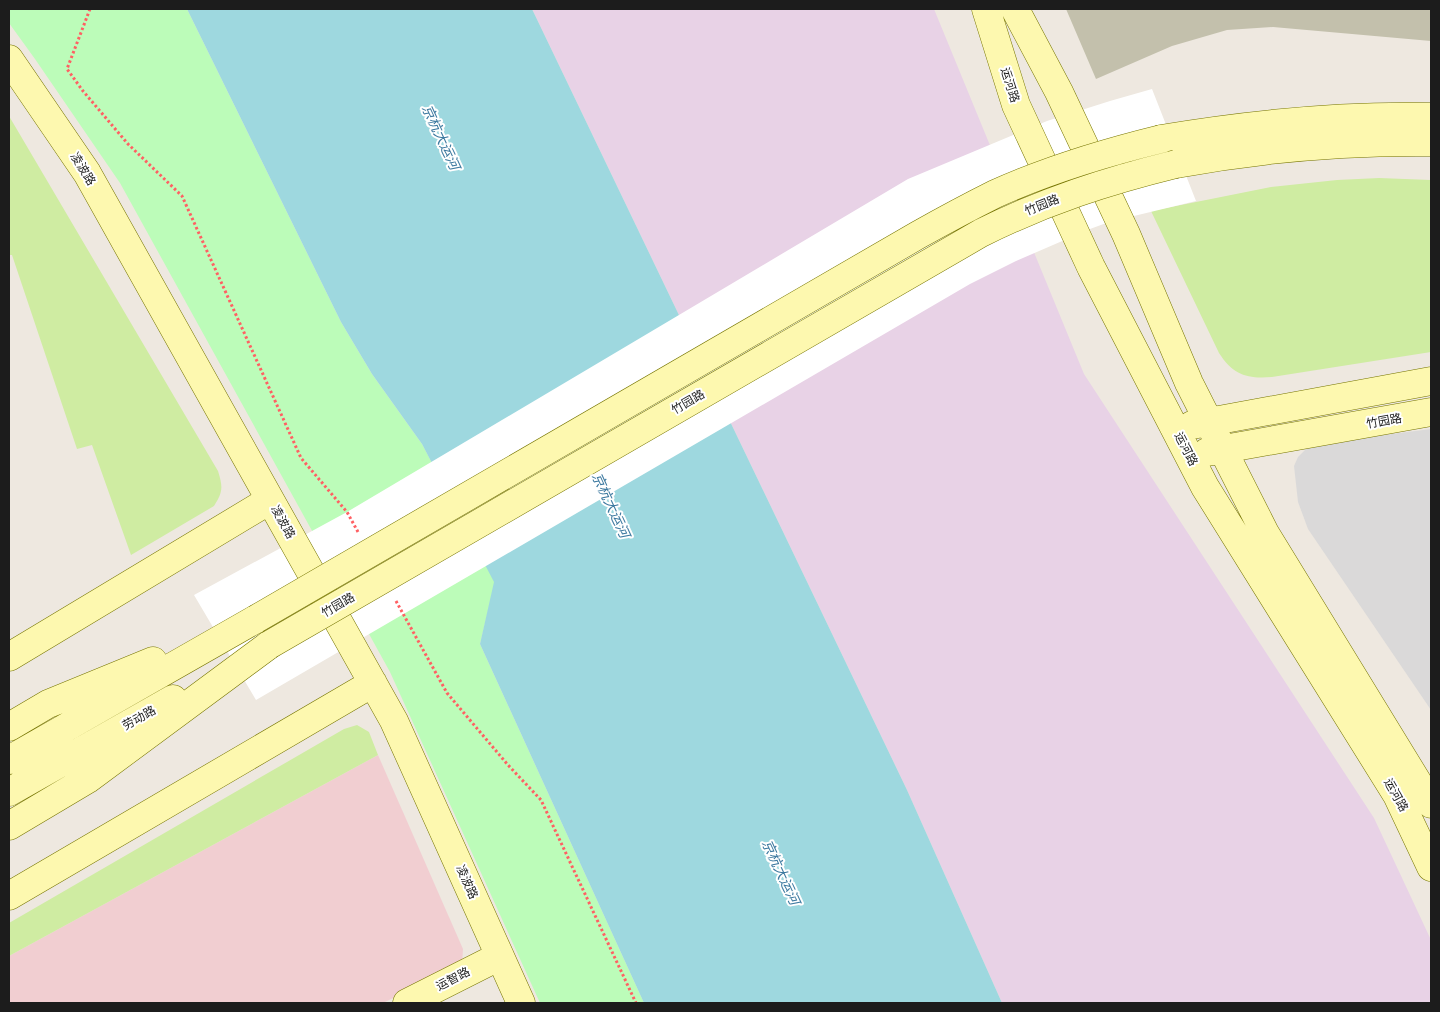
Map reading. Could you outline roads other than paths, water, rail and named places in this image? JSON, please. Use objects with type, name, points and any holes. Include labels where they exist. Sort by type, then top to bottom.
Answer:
[{"type":"street","name":"运河路","points":[[986,9],[1016,105],[1091,268],[1210,495],[1397,795],[1431,867]]},
{"type":"street","name":"运河路","points":[[1015,9],[1059,92],[1126,234],[1189,383],[1265,533],[1431,804]]},
{"type":"street","name":"凌波路","points":[[9,59],[87,173],[394,721],[521,1003]]},
{"type":"street","points":[[9,760],[909,240],[995,194],[1048,172],[1094,157],[1161,139],[1226,128],[1298,121],[1390,116],[1431,117]]},
{"type":"street","name":"竹园路","points":[[9,826],[88,779],[269,645],[973,237],[1007,220],[1105,182],[1176,164],[1295,146],[1341,143],[1431,142]]},
{"type":"street","points":[[1174,428],[1431,381]]},
{"type":"street","name":"竹园路","points":[[1188,455],[1431,412]]},
{"type":"street","points":[[9,657],[270,500]]},
{"type":"street","points":[[9,727],[48,704],[256,619]]},
{"type":"street","name":"劳动路","points":[[9,792],[269,645]]},
{"type":"street","points":[[9,896],[373,683]]},
{"type":"street","name":"运智路","points":[[407,1003],[500,956]]},
{"type":"water","name":"京杭大运河","points":[[187,9],[532,9],[907,790],[1002,1003],[644,1003],[480,644],[494,582],[422,444],[372,374],[341,322]]}]
